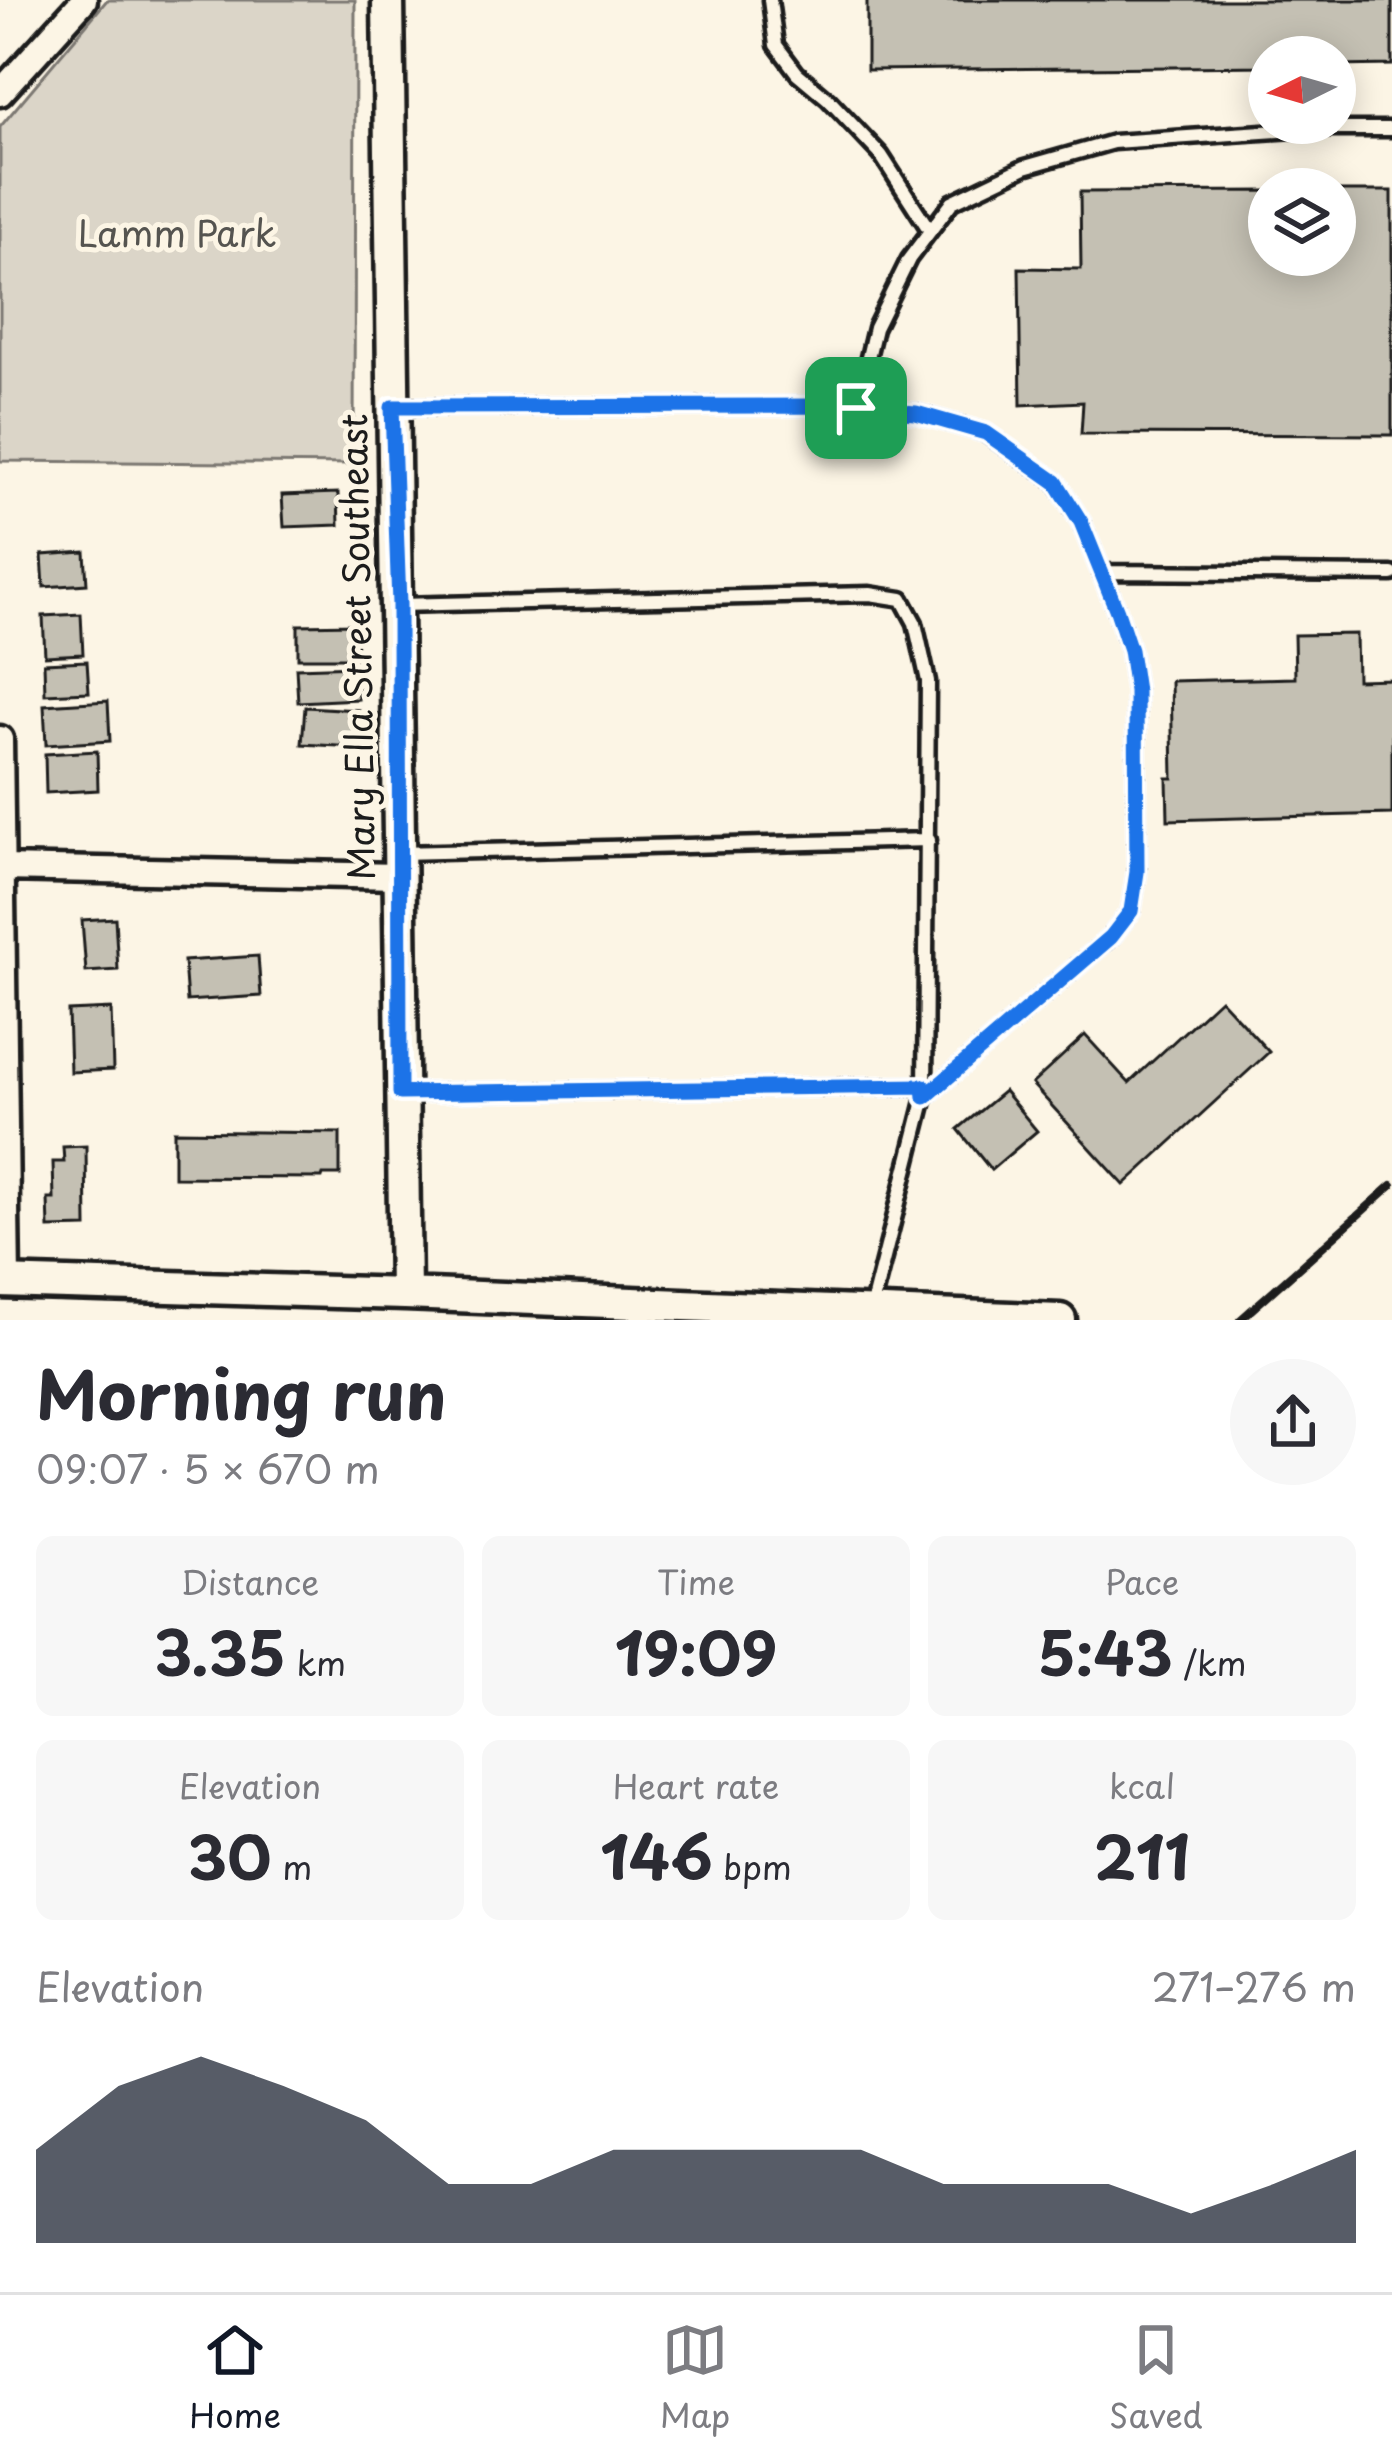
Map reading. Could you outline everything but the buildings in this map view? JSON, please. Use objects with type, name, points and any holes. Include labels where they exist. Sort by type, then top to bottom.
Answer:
[{"type":"street","points":[[0,93],[83,0]]},
{"type":"street","name":"Mary Ella Street Southeast","points":[[388,0],[404,1294]]},
{"type":"street","points":[[0,740],[3,1282],[1060,1320]]},
{"type":"street","points":[[2,868],[398,865]]},
{"type":"lane","points":[[770,0],[776,45],[797,73],[829,99],[880,155],[930,231]]},
{"type":"lane","points":[[856,408],[875,328],[909,260],[952,202],[1025,167],[1114,142],[1309,129],[1392,129]]},
{"type":"lane","points":[[392,407],[856,408],[916,413],[986,433],[1056,482],[1081,522],[1130,650],[1136,691],[1137,872],[1131,911],[1111,937],[924,1091],[400,1093]]},
{"type":"lane","points":[[1101,572],[1392,574]]},
{"type":"lane","points":[[399,604],[870,594],[902,599],[915,623],[928,681],[924,1091],[870,1315]]},
{"type":"lane","points":[[398,865],[929,839]]},
{"type":"green space","name":"Lamm Park","points":[[107,0],[355,0],[354,464],[0,461],[0,127]]},
{"type":"railway","points":[[1240,1320],[1392,1185]]},
{"type":"route","points":[[392,407],[856,408],[916,413],[986,433],[1056,482],[1081,522],[1130,650],[1136,691],[1137,872],[1131,911],[1111,937],[925,1097],[924,1086],[400,1093],[399,604],[392,407]]}]
